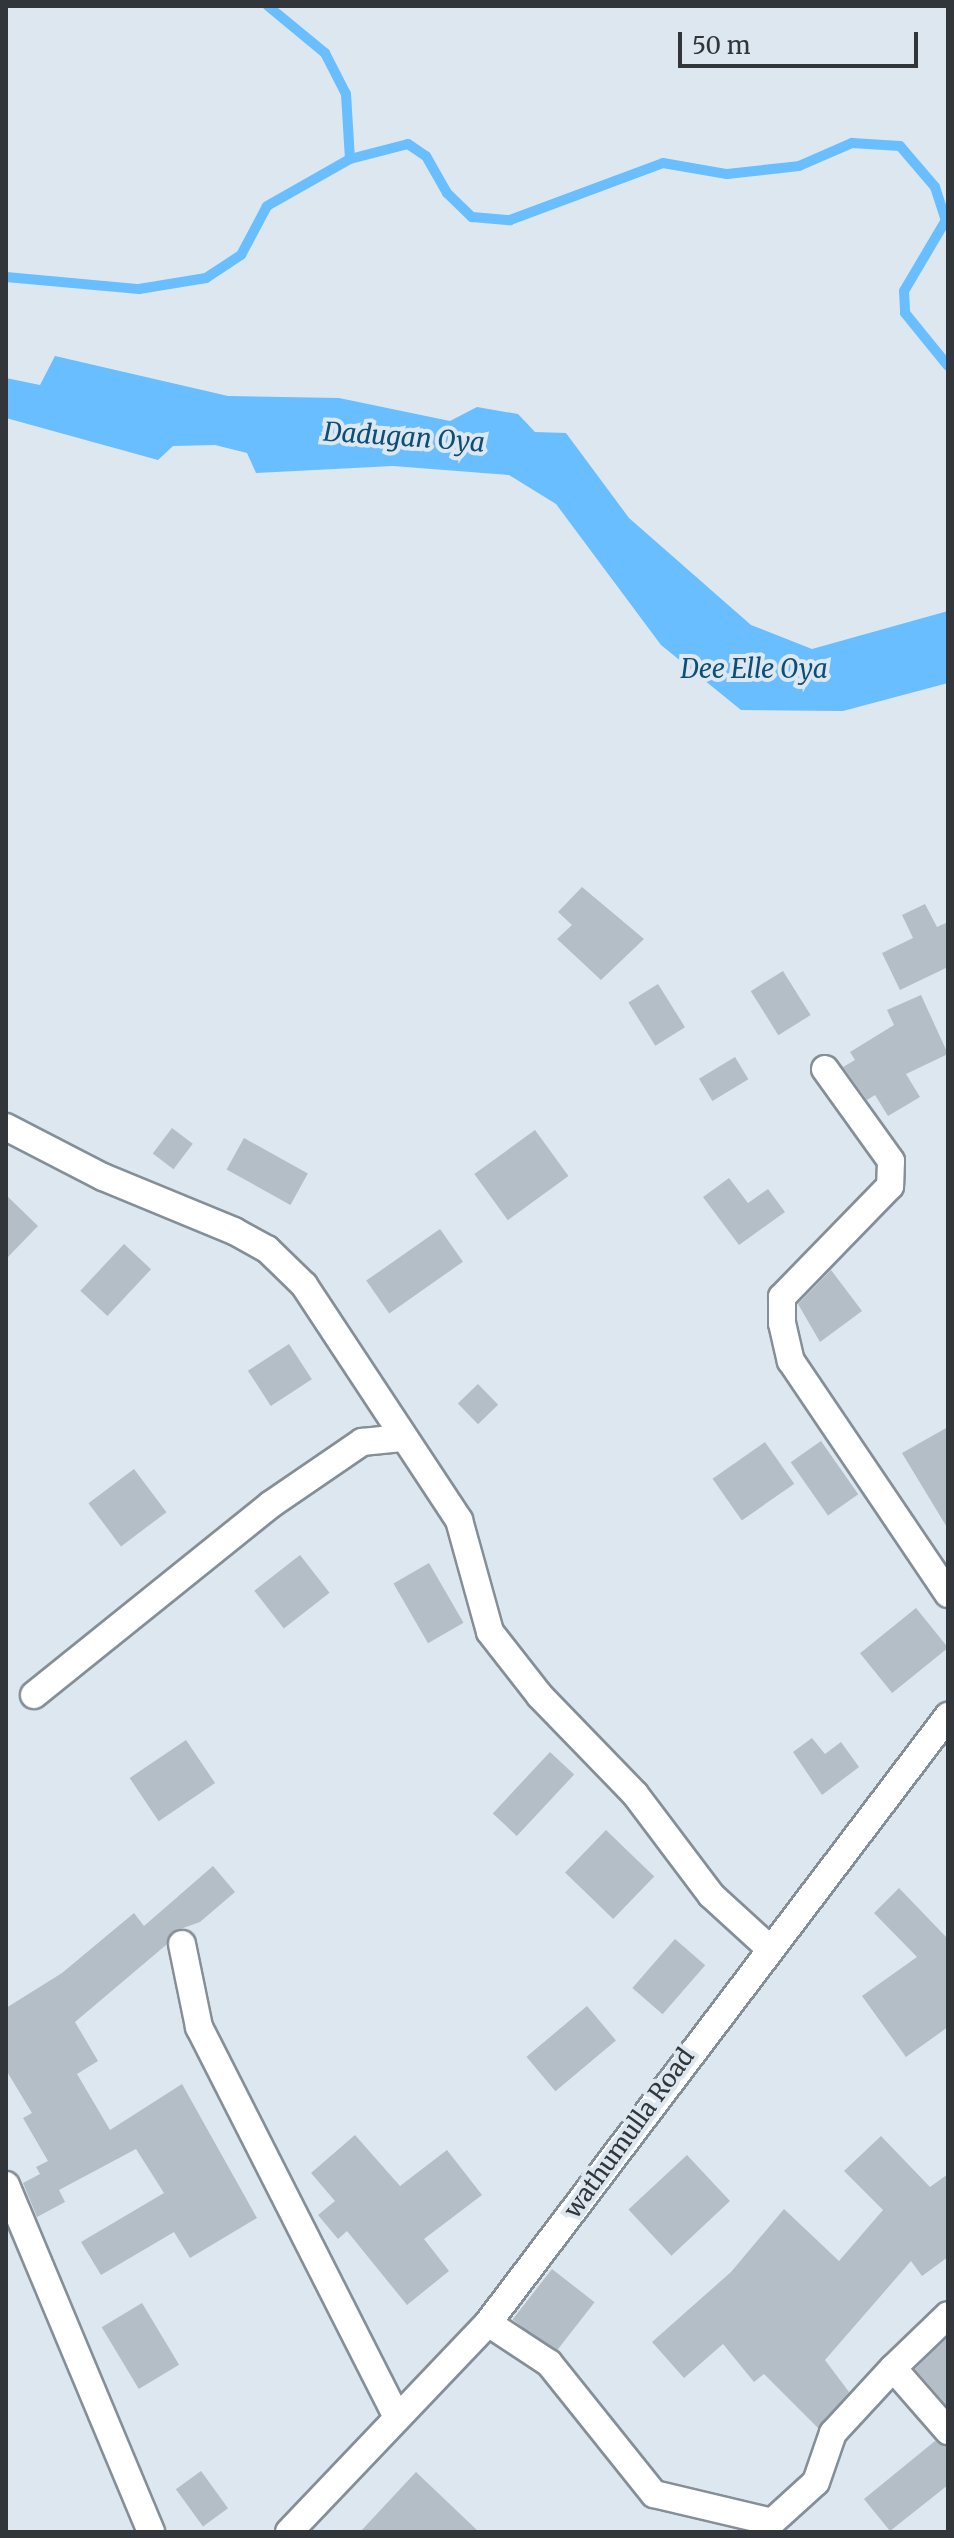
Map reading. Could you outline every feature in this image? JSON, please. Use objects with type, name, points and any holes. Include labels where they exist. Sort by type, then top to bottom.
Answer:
[{"type":"street","points":[[825,1069],[891,1161],[890,1186],[782,1297],[782,1323],[791,1361],[948,1594]]},
{"type":"street","points":[[6,1127],[267,1249],[304,1285],[402,1438],[459,1520],[490,1632],[540,1696],[635,1794],[711,1895],[769,1948]]},
{"type":"street","points":[[34,1695],[270,1505],[362,1442],[402,1438]]},
{"type":"street","name":"wathumulla Road","points":[[289,2532],[488,2323],[769,1948],[948,1716]]},
{"type":"street","points":[[182,1944],[199,2027],[397,2418]]},
{"type":"street","points":[[6,2185],[151,2532]]},
{"type":"street","points":[[488,2323],[549,2363],[654,2494],[772,2522],[816,2482],[833,2433],[948,2315]]},
{"type":"street","points":[[893,2368],[948,2431]]},
{"type":"water","name":"Dee Elle Oya","points":[[55,356],[228,396],[339,398],[450,421],[477,407],[518,414],[535,432],[566,433],[629,518],[751,625],[812,649],[948,611],[948,683],[843,711],[741,710],[661,645],[556,504],[509,475],[393,466],[256,473],[247,453],[215,445],[173,446],[158,460],[6,418],[6,378],[40,385]]},
{"type":"building","points":[[582,887],[644,939],[601,980],[557,939],[572,925],[558,912]]},
{"type":"building","points":[[925,904],[937,927],[948,922],[948,967],[900,990],[882,953],[913,938],[902,915]]},
{"type":"building","points":[[783,971],[811,1015],[778,1035],[751,991]]},
{"type":"building","points":[[658,984],[685,1027],[655,1046],[628,1003]]},
{"type":"building","points":[[921,995],[948,1054],[906,1074],[920,1097],[888,1116],[875,1095],[867,1100],[843,1067],[855,1060],[850,1052],[894,1025],[887,1010]]},
{"type":"building","points":[[735,1057],[748,1079],[712,1101],[699,1079]]},
{"type":"building","points":[[172,1128],[193,1144],[174,1169],[153,1154]]},
{"type":"building","points":[[535,1130],[569,1176],[508,1220],[474,1174]]},
{"type":"building","points":[[244,1138],[308,1173],[290,1205],[227,1169]]},
{"type":"building","points":[[729,1178],[748,1203],[768,1189],[785,1212],[739,1245],[703,1197]]},
{"type":"building","points":[[6,1195],[38,1226],[6,1259]]},
{"type":"building","points":[[440,1229],[463,1262],[389,1313],[366,1281]]},
{"type":"building","points":[[124,1244],[151,1269],[107,1316],[80,1291]]},
{"type":"building","points":[[831,1270],[862,1311],[820,1342],[798,1304]]},
{"type":"building","points":[[289,1344],[312,1379],[271,1406],[248,1371]]},
{"type":"building","points":[[478,1384],[498,1405],[478,1424],[458,1403]]},
{"type":"building","points":[[948,1427],[948,1529],[902,1453]]},
{"type":"building","points":[[821,1441],[858,1494],[828,1515],[791,1462]]},
{"type":"building","points":[[765,1442],[794,1484],[742,1520],[713,1479]]},
{"type":"building","points":[[134,1469],[166,1512],[121,1546],[88,1503]]},
{"type":"building","points":[[300,1555],[330,1593],[284,1629],[254,1591]]},
{"type":"building","points":[[429,1563],[464,1623],[428,1643],[393,1584]]},
{"type":"building","points":[[916,1608],[948,1648],[892,1693],[860,1653]]},
{"type":"building","points":[[812,1738],[825,1754],[841,1742],[859,1767],[822,1795],[793,1752]]},
{"type":"building","points":[[186,1740],[215,1783],[159,1821],[130,1778]]},
{"type":"building","points":[[550,1752],[574,1775],[517,1836],[493,1813]]},
{"type":"building","points":[[606,1830],[654,1877],[613,1919],[565,1872]]},
{"type":"building","points":[[213,1866],[235,1892],[200,1922],[172,1932],[166,1945],[75,2022],[98,2061],[77,2074],[110,2130],[182,2084],[257,2218],[190,2258],[174,2232],[101,2275],[81,2242],[164,2193],[136,2149],[59,2190],[65,2202],[37,2217],[23,2183],[40,2174],[36,2167],[48,2161],[23,2118],[32,2113],[6,2070],[6,2008],[62,1973],[134,1913],[144,1926]]},
{"type":"building","points":[[899,1888],[948,1939],[948,2027],[906,2057],[862,1996],[917,1957],[874,1913]]},
{"type":"building","points":[[675,1939],[705,1965],[663,2014],[632,1988]]},
{"type":"building","points":[[587,2006],[616,2040],[555,2091],[526,2057]]},
{"type":"building","points":[[355,2135],[400,2186],[447,2150],[482,2195],[424,2239],[449,2271],[407,2305],[347,2231],[338,2239],[318,2215],[335,2201],[311,2173]]},
{"type":"building","points":[[881,2136],[930,2187],[948,2174],[948,2257],[922,2276],[911,2261],[825,2360],[849,2392],[818,2428],[764,2374],[754,2382],[723,2344],[684,2378],[652,2342],[731,2272],[784,2209],[839,2261],[883,2210],[844,2171]]},
{"type":"building","points":[[687,2155],[730,2201],[671,2256],[628,2210]]},
{"type":"building","points":[[552,2269],[595,2302],[555,2353],[513,2319]]},
{"type":"building","points":[[142,2303],[179,2365],[139,2389],[102,2327]]},
{"type":"building","points":[[948,2337],[948,2407],[915,2369]]},
{"type":"building","points":[[935,2441],[948,2447],[948,2485],[890,2531],[864,2499]]},
{"type":"building","points":[[201,2471],[228,2508],[203,2526],[176,2489]]},
{"type":"building","points":[[416,2472],[479,2532],[360,2532]]},
{"type":"waterway","points":[[268,6],[325,53],[346,94],[350,159]]},
{"type":"waterway","points":[[6,277],[139,289],[206,278],[241,255],[267,206],[350,159],[408,144],[426,156],[447,193],[472,217],[510,220],[663,163],[727,174],[799,166],[852,143],[900,146],[935,187],[946,220],[904,291],[905,313],[948,366]]},
{"type":"water label","name":"Dadugan Oya","points":[[404,437]]}]
